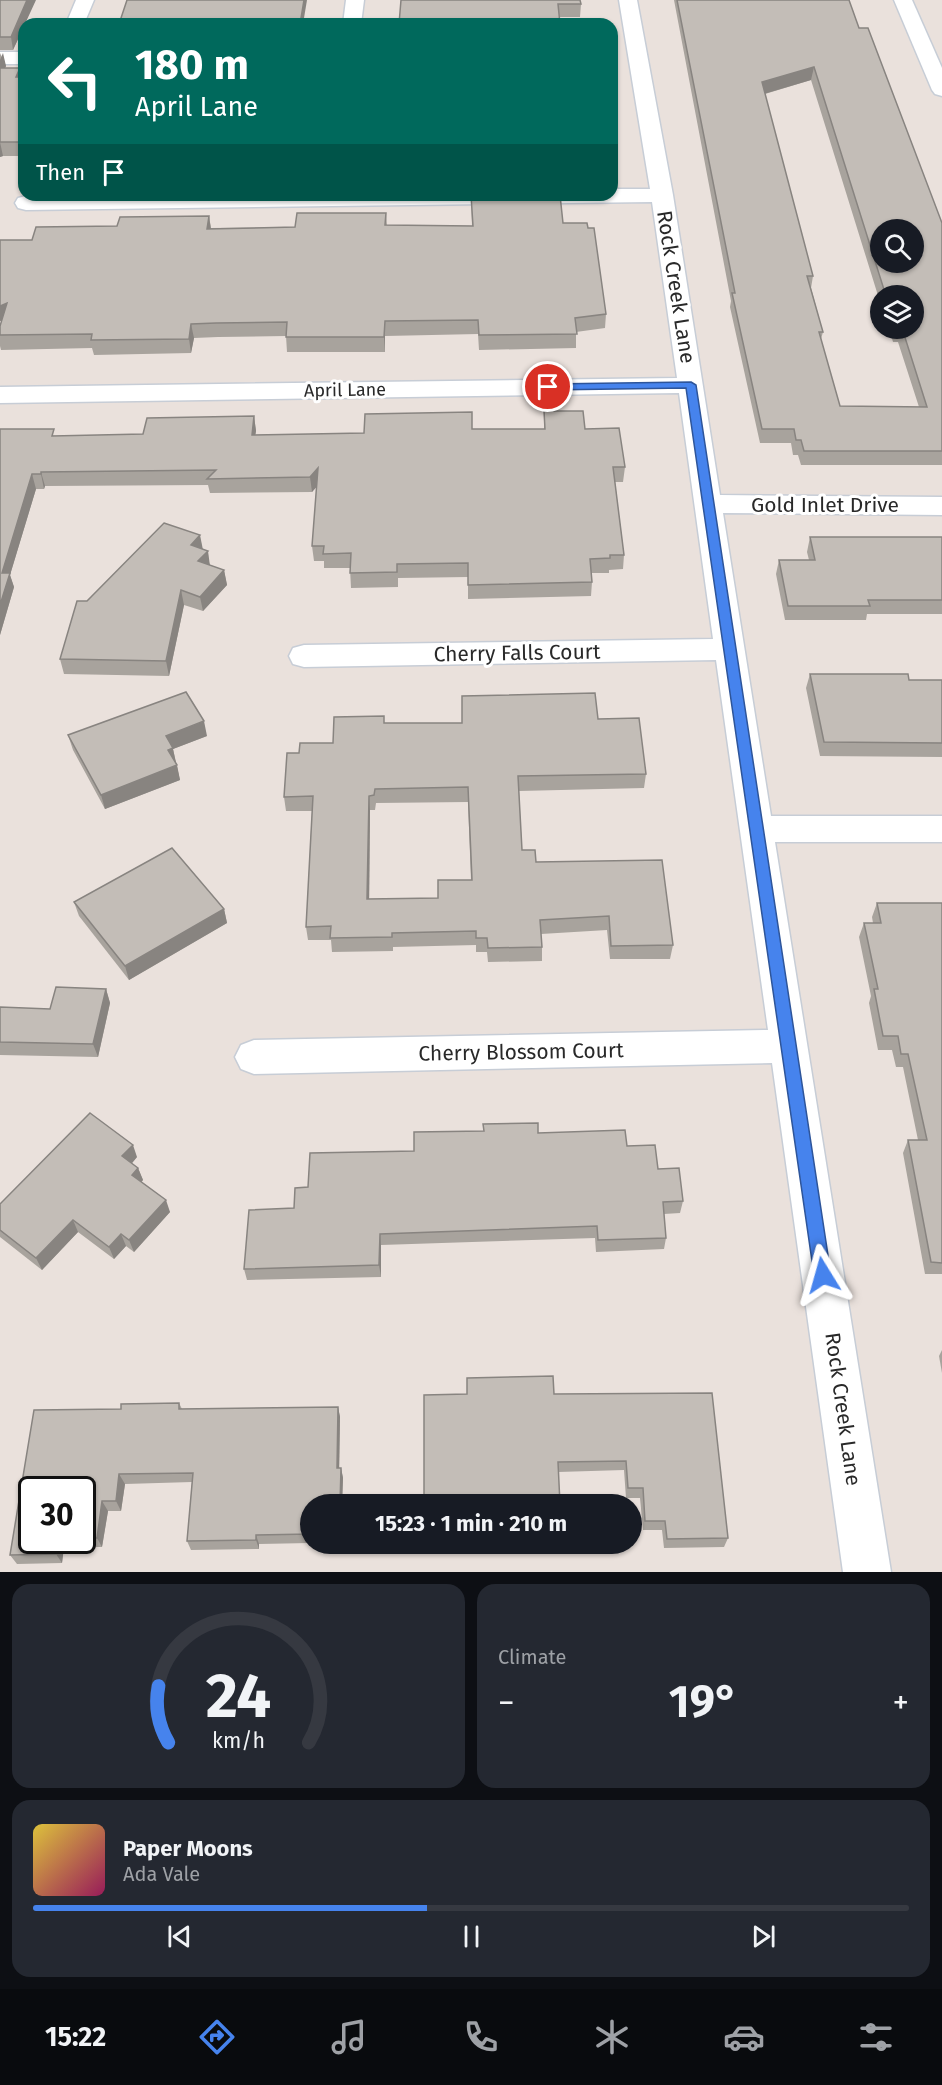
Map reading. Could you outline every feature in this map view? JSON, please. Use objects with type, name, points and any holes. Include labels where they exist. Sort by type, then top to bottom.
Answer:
[{"type":"street","points":[[78,18],[85,0]]},
{"type":"street","points":[[353,18],[355,0]]},
{"type":"street","name":"Rock Creek Lane","points":[[628,0],[629,51],[662,195],[867,1572]]},
{"type":"street","points":[[903,0],[942,90]]},
{"type":"street","points":[[0,58],[18,58]]},
{"type":"street","points":[[618,196],[662,195]]},
{"type":"street","points":[[26,203],[185,201]]},
{"type":"street","name":"April Lane","points":[[0,395],[691,385]]},
{"type":"street","name":"Gold Inlet Drive","points":[[709,504],[942,506]]},
{"type":"street","name":"Cherry Falls Court","points":[[304,656],[730,649]]},
{"type":"street","points":[[756,829],[942,829]]},
{"type":"street","name":"Cherry Blossom Court","points":[[254,1057],[789,1046]]},
{"type":"building","points":[[0,0],[27,0],[11,37],[0,37]]},
{"type":"building","points":[[127,0],[304,0],[301,18],[121,18]]},
{"type":"building","points":[[401,0],[580,0],[581,4],[558,4],[559,18],[400,18]]},
{"type":"building","points":[[677,0],[849,0],[859,28],[868,28],[942,223],[942,451],[804,451],[801,440],[796,440],[794,429],[762,429],[732,293],[735,293]],"holes":[[[814,67],[870,245],[870,219],[924,219],[924,273],[879,273],[883,285],[924,285],[924,339],[905,339],[927,407],[840,406],[819,332],[823,332],[807,276],[813,276],[762,82]]]},
{"type":"building","points":[[0,68],[18,68],[16,77],[18,77],[18,142],[0,142]]},
{"type":"building","points":[[471,201],[561,201],[563,223],[587,223],[588,228],[594,228],[606,314],[575,318],[577,334],[479,335],[478,320],[385,321],[384,337],[286,337],[287,322],[191,324],[189,339],[91,340],[92,334],[0,335],[0,326],[7,303],[0,306],[0,240],[32,240],[36,227],[117,226],[120,217],[209,216],[207,229],[295,227],[297,213],[386,213],[385,225],[473,226]]},
{"type":"building","points":[[544,411],[583,411],[585,429],[619,428],[625,467],[613,467],[624,555],[590,559],[592,582],[468,585],[468,563],[397,564],[397,572],[350,573],[351,553],[323,554],[324,546],[312,546],[318,468],[310,477],[207,479],[216,470],[41,472],[41,474],[32,474],[2,573],[10,573],[0,605],[0,429],[54,429],[52,436],[143,434],[147,418],[254,416],[252,435],[364,433],[365,414],[472,412],[472,429],[545,429]]},
{"type":"building","points":[[164,523],[200,535],[191,545],[208,551],[198,561],[224,570],[200,597],[181,590],[166,661],[60,659],[77,601],[87,601]]},
{"type":"building","points":[[810,537],[942,537],[942,600],[868,600],[870,606],[788,606],[779,560],[815,560]]},
{"type":"building","points":[[810,674],[908,674],[909,680],[942,680],[942,743],[824,742]]},
{"type":"building","points":[[186,692],[204,721],[166,736],[173,748],[168,750],[177,765],[101,795],[68,735]]},
{"type":"building","points":[[595,693],[598,719],[639,718],[646,774],[518,776],[522,850],[535,850],[536,862],[662,860],[673,945],[611,946],[609,916],[540,920],[542,947],[488,948],[487,938],[476,938],[476,931],[392,933],[392,937],[330,938],[331,926],[306,927],[313,796],[284,797],[287,753],[299,753],[300,743],[333,743],[334,717],[384,716],[384,723],[462,723],[462,696]],"holes":[[[468,787],[472,880],[438,880],[438,898],[367,899],[369,796],[374,795],[375,789]]]},
{"type":"building","points":[[172,848],[224,909],[125,966],[74,902]]},
{"type":"building","points":[[877,903],[942,903],[942,1263],[931,1262],[908,1140],[927,1140],[908,1054],[901,1054],[898,1036],[883,1036],[874,989],[878,989],[864,923],[881,923]]},
{"type":"building","points":[[56,987],[106,989],[93,1044],[0,1042],[0,1007],[50,1009]]},
{"type":"building","points":[[90,1113],[133,1145],[122,1156],[138,1168],[132,1175],[166,1200],[129,1240],[121,1234],[109,1247],[73,1220],[36,1258],[0,1230],[0,1204]]},
{"type":"building","points":[[538,1123],[538,1133],[625,1130],[627,1146],[655,1145],[658,1169],[679,1168],[683,1201],[663,1202],[666,1238],[598,1240],[597,1226],[380,1234],[379,1265],[244,1269],[249,1210],[294,1208],[295,1188],[308,1187],[310,1153],[414,1151],[414,1132],[484,1131],[483,1124]]},
{"type":"building","points":[[553,1376],[554,1394],[712,1393],[728,1538],[667,1539],[665,1521],[645,1521],[643,1488],[628,1488],[626,1461],[558,1462],[560,1494],[424,1494],[424,1395],[467,1394],[467,1378]]},
{"type":"building","points":[[179,1403],[179,1409],[338,1407],[337,1468],[341,1468],[340,1494],[300,1494],[300,1534],[256,1535],[256,1540],[187,1541],[193,1473],[119,1474],[116,1501],[102,1501],[96,1538],[96,1476],[23,1476],[34,1410],[121,1409],[121,1404]]},
{"type":"building","points":[[18,1507],[18,1554],[56,1554],[10,1555]]},
{"type":"route","points":[[548,387],[691,385],[823,1275]]}]
